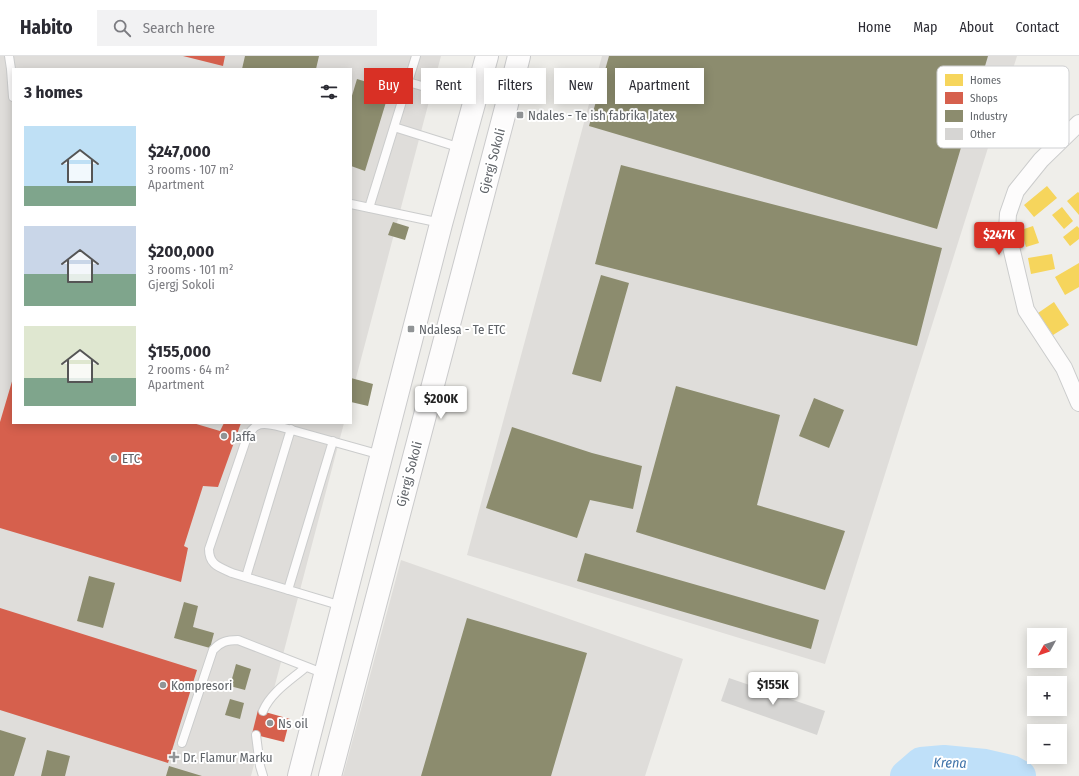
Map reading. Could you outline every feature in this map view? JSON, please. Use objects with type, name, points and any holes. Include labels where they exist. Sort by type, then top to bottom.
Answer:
[{"type":"main road","points":[[476,97],[487,56]]},
{"type":"main road","name":"Gjergj Sokoli","points":[[330,776],[519,56]]},
{"type":"main road","points":[[299,776],[316,670],[343,606],[441,224],[474,104]]},
{"type":"street","points":[[1069,133],[1079,123]]},
{"type":"street","points":[[1053,148],[1041,160],[1016,191],[1008,214],[1007,230],[1026,310],[1064,368],[1079,403]]},
{"type":"lane","points":[[9,56],[12,83]]},
{"type":"lane","points":[[412,68],[416,56]]},
{"type":"lane","points":[[369,208],[401,104]]},
{"type":"lane","points":[[394,127],[462,148]]},
{"type":"lane","points":[[352,204],[441,224]]},
{"type":"lane","points":[[343,606],[232,573],[216,566],[210,559],[209,549],[224,502],[250,431],[258,425],[268,424],[291,429],[382,455]]},
{"type":"lane","points":[[246,577],[291,429]]},
{"type":"lane","points":[[288,590],[333,442]]},
{"type":"lane","points":[[182,742],[213,650],[221,642],[238,640],[316,670]]},
{"type":"lane","points":[[263,711],[265,705],[279,689],[316,670]]},
{"type":"lane","points":[[256,735],[260,766],[263,776]]},
{"type":"shaded area","points":[[0,56],[441,56],[438,68],[421,68],[421,104],[428,104],[352,393],[352,68],[12,68],[12,424],[344,424],[251,776],[0,776]]},
{"type":"shaded area","points":[[602,56],[1017,56],[1014,66],[937,66],[937,148],[988,148],[825,664],[467,555],[589,104],[607,104],[607,68],[599,68]]},
{"type":"shaded area","points":[[401,560],[683,659],[645,776],[343,776]]},
{"type":"building: Homes","points":[[1047,186],[1057,198],[1034,217],[1024,205]]},
{"type":"building: Homes","points":[[1078,192],[1079,193],[1079,215],[1067,201]]},
{"type":"building: Homes","points":[[1062,207],[1073,221],[1064,229],[1052,215]]},
{"type":"building: Homes","points":[[1033,226],[1039,243],[1026,247],[1021,230]]},
{"type":"building: Homes","points":[[1077,226],[1079,228],[1079,239],[1070,246],[1063,237]]},
{"type":"building: Homes","points":[[1052,254],[1055,269],[1031,274],[1028,258]]},
{"type":"building: Homes","points":[[1079,263],[1079,287],[1065,295],[1055,277]]},
{"type":"building: Homes","points":[[1054,302],[1069,325],[1053,335],[1038,313]]},
{"type":"building: Shops","points":[[183,56],[225,56],[223,66]]},
{"type":"building: Shops","name":"ETC","points":[[12,381],[12,424],[196,424],[220,431],[224,424],[241,424],[218,487],[203,486],[184,546],[188,548],[181,582],[0,528],[0,422]]},
{"type":"building: Shops","points":[[0,608],[197,670],[168,763],[0,710]]},
{"type":"building: Shops","points":[[258,710],[290,719],[284,742],[252,734]]},
{"type":"building: Industry","points":[[245,56],[319,56],[316,68],[242,68]]},
{"type":"building: Industry","points":[[609,56],[988,56],[985,66],[937,66],[937,148],[961,148],[937,229],[589,126],[595,104],[607,104],[607,68],[606,68]]},
{"type":"building: Industry","points":[[357,79],[364,81],[364,104],[385,104],[365,171],[352,166],[352,96]]},
{"type":"building: Industry","points":[[621,165],[942,248],[917,346],[595,264]]},
{"type":"building: Industry","points":[[393,222],[409,227],[405,240],[388,235]]},
{"type":"building: Industry","points":[[601,275],[629,283],[601,382],[572,374]]},
{"type":"building: Industry","points":[[352,378],[373,384],[368,406],[352,402]]},
{"type":"building: Industry","points":[[676,386],[780,415],[757,505],[845,531],[825,590],[636,532]]},
{"type":"building: Industry","points":[[814,398],[844,410],[829,448],[799,436]]},
{"type":"building: Industry","points":[[512,427],[592,453],[642,466],[633,509],[590,500],[577,538],[486,508]]},
{"type":"building: Industry","points":[[585,553],[819,620],[811,649],[577,581]]},
{"type":"building: Industry","points":[[89,576],[115,583],[103,628],[77,621]]},
{"type":"building: Industry","points":[[184,602],[198,606],[193,627],[214,633],[210,648],[174,638]]},
{"type":"building: Industry","points":[[467,618],[587,653],[551,776],[421,776]]},
{"type":"building: Industry","points":[[236,664],[251,669],[245,690],[230,686]]},
{"type":"building: Industry","points":[[230,699],[244,703],[240,719],[225,715]]},
{"type":"building: Industry","points":[[0,730],[26,738],[14,776],[0,776]]},
{"type":"building: Industry","points":[[47,750],[70,756],[65,776],[41,776]]},
{"type":"building: Industry","points":[[169,766],[202,776],[166,776]]},
{"type":"building: Other","points":[[729,678],[825,711],[817,735],[721,701]]},
{"type":"waterway","name":"Krena","points":[[906,776],[921,763],[944,761],[985,765],[1011,771],[1020,776]]},
{"type":"place","name":"Ndales - Te ish fabrika Jatex","points":[[520,115]]},
{"type":"place","name":"Ndalesa - Te ETC","points":[[411,329]]},
{"type":"place","name":"Jaffa","points":[[224,436]]},
{"type":"place","name":"ETC","points":[[114,458]]},
{"type":"place","name":"Kompresori","points":[[163,685]]},
{"type":"place","name":"Ns oil","points":[[270,723]]},
{"type":"place","name":"Dr. Flamur Marku","points":[[174,757]]}]
